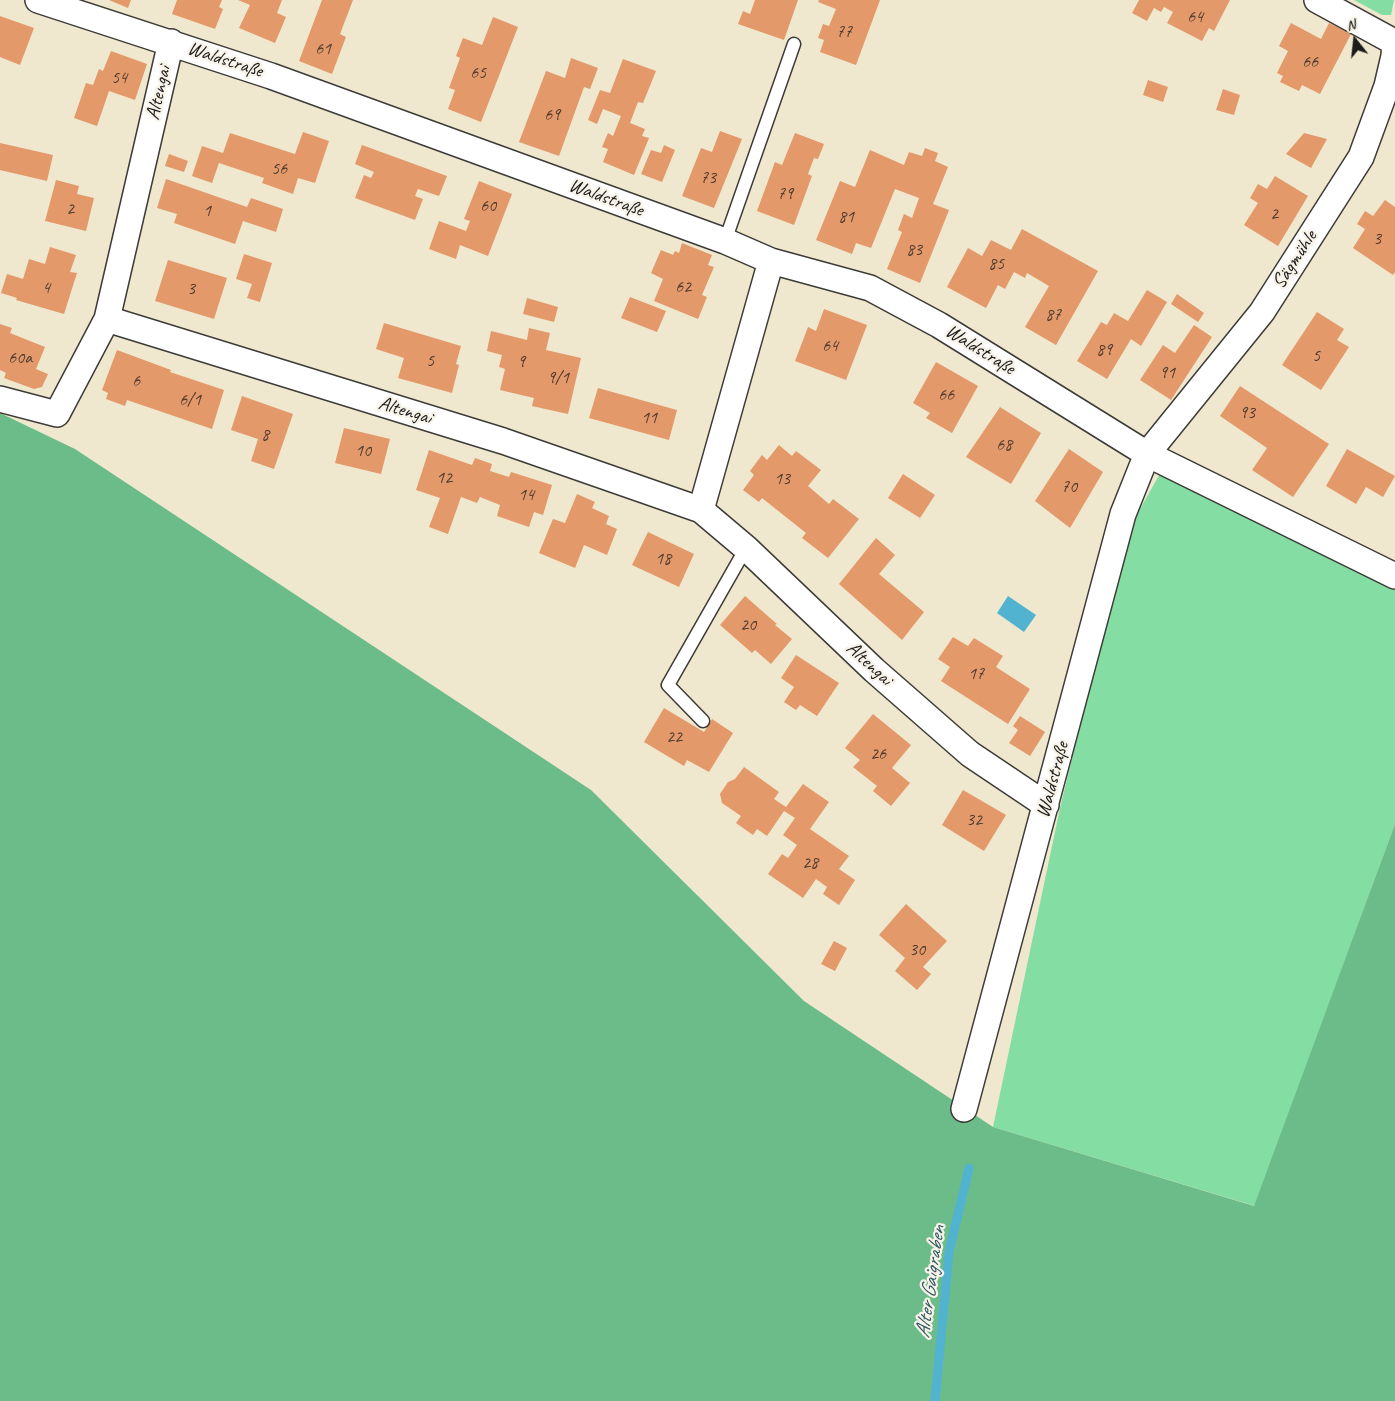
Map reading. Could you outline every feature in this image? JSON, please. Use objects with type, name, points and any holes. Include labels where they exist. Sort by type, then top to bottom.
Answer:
[{"type":"street","name":"Waldstraße","points":[[38,0],[271,76],[726,241],[771,261],[870,288],[939,325],[1147,454],[1395,576]]},
{"type":"street","points":[[1317,0],[1395,42]]},
{"type":"street","name":"Altengai","points":[[0,399],[56,414],[107,319],[171,42]]},
{"type":"street","name":"Sägmühle","points":[[1147,454],[1262,312],[1362,157],[1387,86],[1394,56],[1395,42]]},
{"type":"street","points":[[701,510],[771,261]]},
{"type":"street","name":"Altengai","points":[[107,319],[503,441],[701,510],[746,548],[874,670],[970,754],[1046,805]]},
{"type":"street","name":"Waldstraße","points":[[964,1109],[1122,514],[1147,454]]},
{"type":"lane","points":[[726,241],[794,44]]},
{"type":"lane","points":[[703,721],[668,685],[746,548]]},
{"type":"green space","points":[[1354,0],[1394,0],[1391,15],[1382,15]]},
{"type":"green space","points":[[0,413],[75,449],[591,790],[804,1001],[993,1127],[1254,1206],[1395,824],[1395,1401],[0,1401]]},
{"type":"green space","points":[[1162,470],[1395,573],[1395,824],[1255,1206],[993,1127],[1060,808],[1127,532]]},
{"type":"water","points":[[1008,596],[1036,615],[1024,632],[997,613]]},
{"type":"building","points":[[109,0],[131,0],[128,8]]},
{"type":"building","points":[[177,0],[222,0],[219,7],[223,9],[215,29],[172,14]]},
{"type":"building","points":[[238,0],[282,0],[277,13],[286,17],[275,43],[239,28],[250,5]]},
{"type":"building","points":[[322,0],[353,0],[340,34],[346,37],[332,74],[299,61]]},
{"type":"building","points":[[755,0],[798,0],[784,40],[738,24],[743,11],[750,14]]},
{"type":"building","points":[[819,0],[880,0],[856,65],[820,52],[824,40],[818,38],[823,24],[829,26],[836,9],[818,2]]},
{"type":"building","points":[[1139,0],[1230,0],[1214,31],[1209,28],[1202,41],[1167,23],[1173,12],[1164,7],[1161,12],[1154,8],[1147,21],[1132,13]]},
{"type":"building","points":[[0,16],[34,28],[20,65],[0,57]]},
{"type":"building","points":[[493,17],[518,27],[481,122],[448,109],[455,90],[449,88],[460,58],[456,56],[463,38],[482,45]]},
{"type":"building","points":[[1291,23],[1321,39],[1329,23],[1351,34],[1320,94],[1302,85],[1299,91],[1280,82],[1283,76],[1277,73],[1288,51],[1279,46]]},
{"type":"building","points":[[111,51],[147,64],[135,100],[109,91],[97,126],[74,118],[86,83],[93,85],[99,69],[103,71]]},
{"type":"building","points":[[571,58],[598,68],[590,89],[584,87],[559,156],[519,142],[546,71],[565,78]]},
{"type":"building","points":[[623,59],[656,71],[643,103],[638,102],[630,123],[645,129],[642,136],[649,138],[634,175],[603,162],[608,149],[602,147],[608,133],[613,136],[621,116],[603,109],[597,124],[588,120],[600,90],[610,93]]},
{"type":"building","points":[[1148,80],[1168,87],[1163,102],[1143,95]]},
{"type":"building","points":[[1223,89],[1240,95],[1234,115],[1216,110]]},
{"type":"building","points":[[720,131],[742,139],[714,208],[682,196],[701,148],[712,152]]},
{"type":"building","points":[[303,132],[329,141],[315,183],[298,178],[293,194],[262,183],[264,178],[219,163],[212,183],[192,176],[202,146],[223,153],[230,133],[295,154]]},
{"type":"building","points":[[795,133],[824,144],[818,159],[814,158],[808,174],[812,176],[794,225],[757,211],[775,162],[782,165]]},
{"type":"building","points":[[1304,133],[1327,139],[1311,168],[1286,154]]},
{"type":"building","points":[[0,143],[53,155],[47,181],[0,170]]},
{"type":"building","points":[[362,145],[447,176],[439,196],[418,189],[415,196],[423,199],[415,220],[355,198],[364,175],[371,178],[374,172],[355,164]]},
{"type":"building","points":[[664,145],[675,150],[662,182],[641,174],[651,150],[661,153]]},
{"type":"building","points":[[925,148],[938,153],[935,161],[948,167],[933,204],[949,210],[920,283],[887,269],[902,232],[898,230],[904,214],[912,218],[919,198],[895,189],[871,248],[856,243],[852,254],[816,240],[840,181],[855,187],[870,150],[904,165],[909,152],[922,156]]},
{"type":"building","points":[[169,154],[188,161],[184,172],[165,166]]},
{"type":"building","points":[[1275,176],[1308,196],[1278,246],[1244,225],[1258,203],[1250,198],[1258,184],[1267,189]]},
{"type":"building","points":[[166,179],[247,207],[251,198],[283,209],[276,232],[243,221],[235,244],[174,223],[177,214],[157,208]]},
{"type":"building","points":[[56,180],[79,186],[77,194],[94,198],[86,231],[45,221]]},
{"type":"building","points":[[479,181],[512,194],[488,256],[460,245],[456,259],[429,249],[439,221],[466,231],[470,221],[464,219]]},
{"type":"building","points":[[1385,200],[1395,207],[1395,272],[1393,275],[1353,248],[1365,229],[1357,224],[1365,211],[1373,216]]},
{"type":"building","points":[[1022,229],[1098,271],[1056,345],[1025,327],[1049,286],[1027,273],[1025,278],[1014,272],[1005,289],[998,285],[986,308],[947,287],[968,248],[982,256],[991,240],[1011,250]]},
{"type":"building","points":[[682,243],[712,255],[708,265],[714,267],[702,295],[707,297],[698,319],[654,301],[663,279],[651,273],[661,250],[673,255],[675,251],[679,253]]},
{"type":"building","points":[[50,247],[76,255],[70,272],[77,273],[64,314],[16,300],[17,298],[1,293],[7,274],[23,279],[29,259],[45,264]]},
{"type":"building","points":[[244,254],[272,263],[260,302],[247,298],[252,284],[236,279]]},
{"type":"building","points":[[168,260],[227,278],[214,319],[155,301]]},
{"type":"building","points":[[1147,290],[1167,302],[1141,346],[1131,339],[1107,379],[1077,361],[1101,322],[1107,325],[1114,313],[1128,321]]},
{"type":"building","points":[[1177,294],[1204,313],[1198,322],[1171,304]]},
{"type":"building","points":[[630,297],[666,311],[657,332],[621,318]]},
{"type":"building","points":[[527,298],[558,307],[554,322],[523,314]]},
{"type":"building","points":[[824,309],[867,325],[846,380],[795,361],[808,327],[816,331]]},
{"type":"building","points":[[1317,312],[1344,329],[1337,340],[1349,347],[1321,390],[1282,365]]},
{"type":"building","points":[[384,323],[461,346],[456,364],[459,365],[452,393],[398,378],[404,358],[376,349]]},
{"type":"building","points":[[0,324],[12,328],[10,333],[45,347],[36,369],[48,374],[42,387],[34,389],[4,378],[6,373],[0,370]]},
{"type":"building","points":[[1194,325],[1212,337],[1171,400],[1140,380],[1163,345],[1175,353]]},
{"type":"building","points":[[529,328],[550,333],[546,350],[581,358],[568,414],[532,406],[534,398],[500,390],[505,369],[499,367],[502,355],[487,351],[491,331],[527,340]]},
{"type":"building","points":[[117,350],[171,370],[170,372],[224,390],[212,429],[127,400],[125,406],[106,399],[108,393],[102,390]]},
{"type":"building","points":[[936,362],[978,386],[952,433],[926,418],[930,413],[913,403]]},
{"type":"building","points":[[1240,386],[1329,444],[1293,497],[1252,470],[1267,448],[1220,416]]},
{"type":"building","points":[[598,388],[677,410],[669,440],[589,418]]},
{"type":"building","points":[[242,396],[293,414],[274,469],[251,461],[258,439],[231,430]]},
{"type":"building","points":[[1000,407],[1041,433],[1011,484],[966,457]]},
{"type":"building","points":[[344,428],[390,439],[381,474],[335,463]]},
{"type":"building","points":[[779,445],[792,456],[796,451],[821,470],[808,486],[829,504],[833,499],[859,519],[828,558],[802,538],[806,533],[762,498],[759,502],[743,490],[754,475],[750,471],[762,455],[767,460]]},
{"type":"building","points":[[1069,449],[1103,472],[1070,528],[1035,501]]},
{"type":"building","points":[[1347,449],[1395,476],[1383,497],[1366,487],[1356,504],[1326,486]]},
{"type":"building","points":[[429,450],[472,465],[475,458],[492,464],[490,471],[509,477],[511,472],[552,485],[543,515],[534,512],[529,527],[497,516],[500,505],[480,497],[477,503],[461,497],[448,534],[429,527],[440,498],[416,490]]},
{"type":"building","points":[[903,474],[935,495],[920,518],[888,498]]},
{"type":"building","points":[[577,494],[595,502],[592,508],[609,516],[606,524],[617,529],[607,555],[584,545],[575,568],[539,553],[553,519],[565,523]]},
{"type":"building","points":[[648,532],[694,554],[679,587],[632,565]]},
{"type":"building","points":[[876,538],[895,555],[879,574],[924,612],[902,640],[839,584]]},
{"type":"building","points":[[745,596],[792,639],[771,664],[755,650],[752,653],[720,625]]},
{"type":"building","points":[[953,637],[968,646],[974,638],[1003,656],[996,667],[1030,689],[1008,724],[941,681],[950,667],[938,659]]},
{"type":"building","points":[[796,655],[839,683],[817,716],[800,705],[796,710],[784,702],[794,687],[781,678]]},
{"type":"building","points":[[664,708],[704,732],[712,719],[733,733],[709,772],[687,760],[684,766],[644,742]]},
{"type":"building","points":[[873,714],[911,745],[892,768],[910,783],[891,806],[873,791],[877,786],[853,767],[860,760],[845,748]]},
{"type":"building","points":[[1020,716],[1045,732],[1030,756],[1009,743],[1018,730],[1013,726]]},
{"type":"building","points":[[744,767],[779,792],[774,799],[786,807],[803,784],[829,802],[810,829],[849,856],[839,869],[855,880],[839,905],[823,894],[827,887],[816,879],[803,898],[768,874],[782,854],[788,858],[797,845],[783,835],[795,818],[784,811],[767,836],[757,829],[753,835],[736,823],[741,816],[722,803],[720,794],[728,782],[735,779]]},
{"type":"building","points":[[963,790],[1006,815],[984,851],[942,825]]},
{"type":"building","points":[[906,904],[947,941],[923,967],[931,974],[917,990],[895,971],[905,958],[879,935]]},
{"type":"building","points":[[834,941],[847,948],[835,971],[821,964]]},
{"type":"waterway","name":"Alter Gaigraben","points":[[935,1401],[949,1252],[969,1168]]}]
